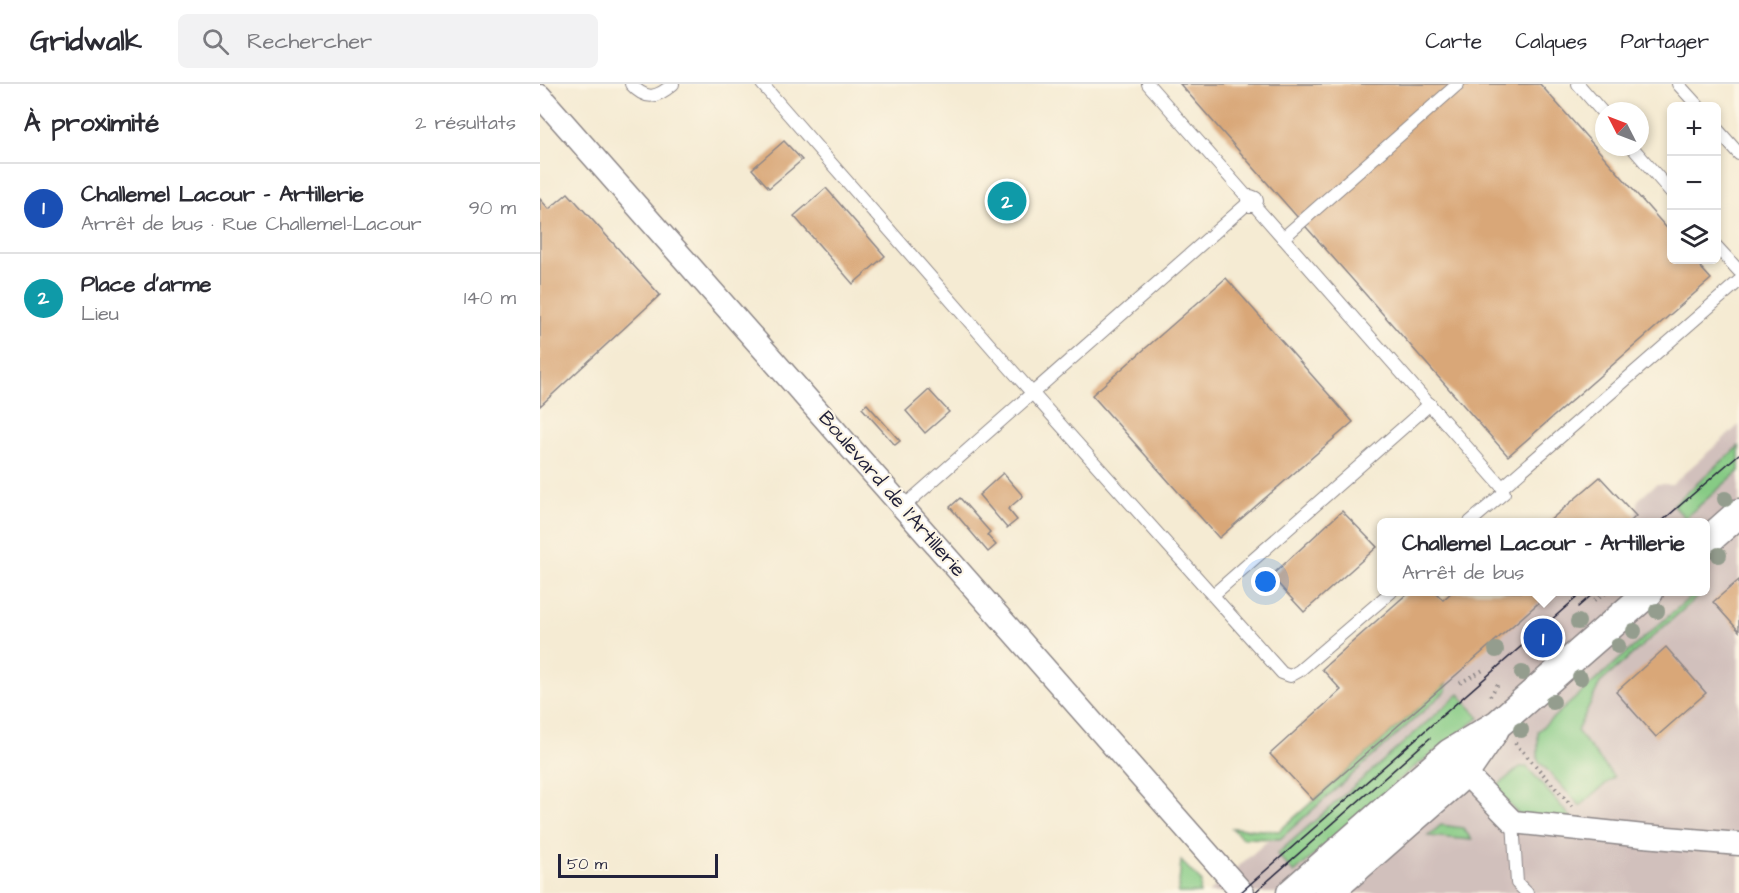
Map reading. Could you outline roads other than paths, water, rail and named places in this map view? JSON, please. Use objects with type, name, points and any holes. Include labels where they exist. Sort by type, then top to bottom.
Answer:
[{"type":"street","name":"Boulevard de l'Artillerie","points":[[540,96],[1243,893]]},
{"type":"street","points":[[1710,539],[1739,513]]},
{"type":"street","points":[[1328,893],[1507,734],[1644,596]]},
{"type":"street","points":[[1292,893],[1450,753],[1507,734]]},
{"type":"street","points":[[1465,773],[1513,822],[1739,844]]},
{"type":"lane","points":[[631,84],[639,93],[653,96],[662,93],[673,84]]},
{"type":"lane","points":[[762,84],[1282,673],[1290,676],[1307,665],[1385,596]]},
{"type":"lane","points":[[1148,84],[1250,203],[1283,237],[1504,489]]},
{"type":"lane","points":[[1283,237],[1458,84]]},
{"type":"lane","points":[[1578,84],[1595,104]]},
{"type":"lane","points":[[1678,84],[1694,102]]},
{"type":"lane","points":[[1721,134],[1739,154]]},
{"type":"lane","points":[[1640,156],[1667,188]]},
{"type":"lane","points":[[903,507],[1250,203]]},
{"type":"lane","points":[[1721,251],[1739,271]]},
{"type":"lane","points":[[1474,518],[1739,280]]},
{"type":"lane","points":[[1213,595],[1430,404]]},
{"type":"lane","points":[[1513,822],[1517,883],[1527,893]]},
{"type":"tram line","points":[[1666,518],[1739,454]]},
{"type":"tram line","points":[[1240,893],[1578,596]]},
{"type":"tram line","points":[[1578,607],[1590,596]]},
{"type":"tram line","points":[[1254,893],[1430,738]]},
{"type":"place","name":"Place d'arme","points":[[1007,201]]},
{"type":"place","name":"Challemel Lacour - Artillerie","points":[[1543,638]]}]
